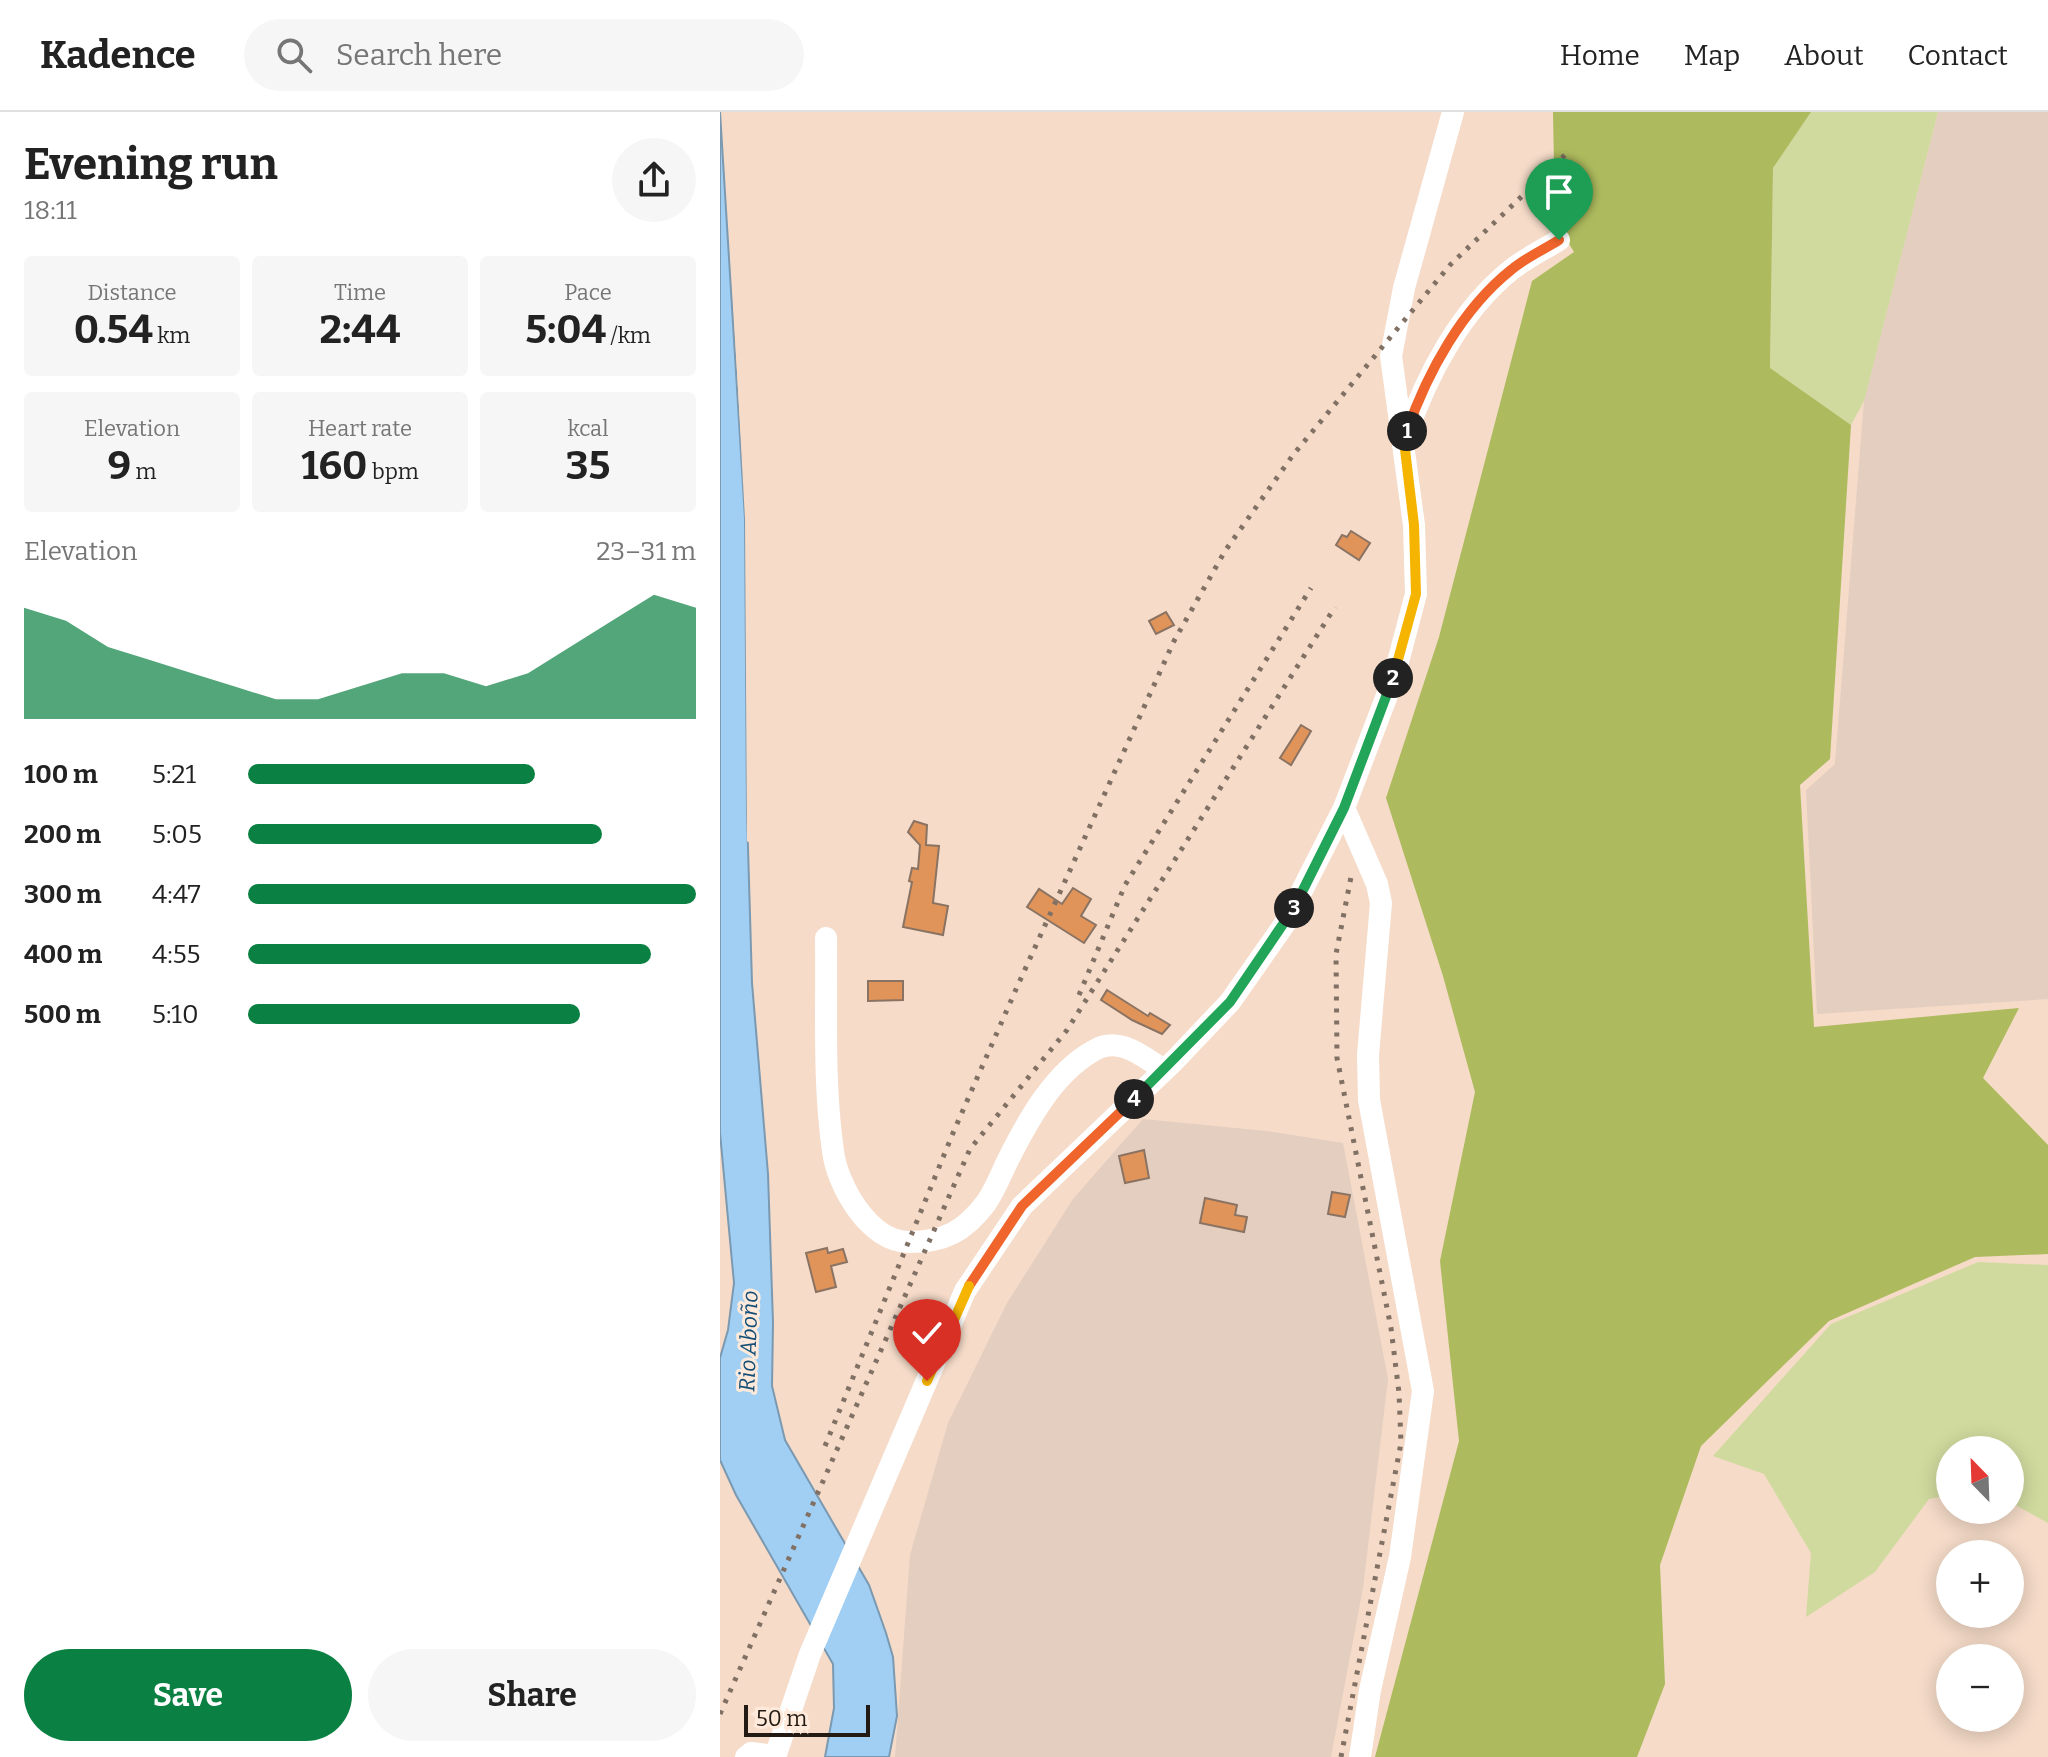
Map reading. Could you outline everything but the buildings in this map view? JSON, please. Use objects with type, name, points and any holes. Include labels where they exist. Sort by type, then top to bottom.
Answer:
[{"type":"street","points":[[746,1757],[751,1753],[775,1756],[810,1654],[965,1291],[1022,1206],[1230,1002],[1286,922],[1344,808],[1394,677],[1416,594],[1414,525],[1391,356],[1404,288],[1453,112]]},
{"type":"street","points":[[1404,441],[1430,374],[1474,308],[1511,270],[1559,240]]},
{"type":"street","points":[[1344,808],[1377,884],[1381,903],[1368,1055],[1369,1100],[1423,1391],[1400,1557],[1370,1690],[1360,1757]]},
{"type":"street","points":[[826,938],[833,1153],[846,1195],[859,1212],[876,1228],[902,1242],[935,1242],[963,1228],[987,1201],[1020,1137],[1055,1082],[1094,1050],[1116,1044],[1130,1048],[1164,1070]]},
{"type":"shaded area","points":[[1938,112],[2048,112],[2048,999],[1817,1014],[1806,790],[1835,764],[1864,401]]},
{"type":"shaded area","points":[[1143,1119],[1266,1131],[1343,1143],[1388,1379],[1363,1588],[1331,1757],[895,1757],[910,1555],[948,1423],[1007,1303],[1073,1199]]},
{"type":"green space","points":[[1553,112],[1811,112],[1773,168],[1770,368],[1851,425],[1830,759],[1800,785],[1814,1027],[2019,1008],[1983,1078],[2048,1145],[2048,1254],[1975,1257],[1829,1321],[1701,1446],[1660,1565],[1665,1684],[1637,1757],[1375,1757],[1459,1441],[1440,1261],[1475,1092],[1443,976],[1386,798],[1439,637],[1532,281],[1574,252],[1555,221]]},
{"type":"green space","points":[[1811,112],[1938,112],[1864,401],[1851,425],[1770,369],[1773,168]]},
{"type":"green space","points":[[1978,1262],[2048,1265],[2048,1523],[2024,1510],[2024,1436],[1936,1436],[1936,1498],[1929,1499],[1875,1572],[1806,1617],[1811,1553],[1764,1474],[1713,1456],[1831,1324]]},
{"type":"water","name":"Rio Aboño","points":[[720,112],[745,519],[747,814],[752,983],[768,1174],[772,1386],[785,1440],[869,1585],[886,1633],[893,1657],[897,1716],[889,1757],[825,1757],[834,1708],[833,1664],[736,1495],[720,1460],[720,1358],[728,1330],[734,1283],[720,1133]]},
{"type":"pier","points":[[723,112],[726,112],[749,518],[751,844],[747,841],[745,519]]},
{"type":"railway","points":[[825,1446],[953,1133],[1017,987],[1174,641],[1225,551],[1293,455],[1450,265],[1566,154]]},
{"type":"railway","points":[[1079,995],[1125,885],[1311,588]]},
{"type":"railway","points":[[720,1714],[970,1149],[1067,1030],[1335,607]]},
{"type":"railway","points":[[1341,1757],[1401,1443],[1391,1328],[1337,1058],[1336,954],[1351,877]]},
{"type":"route","points":[[927,1381],[965,1291],[1022,1206],[1174,1061],[1230,1002],[1286,922],[1344,808],[1394,677],[1416,594],[1414,525],[1404,441],[1417,401],[1430,374],[1474,308],[1511,270],[1559,240]]}]
